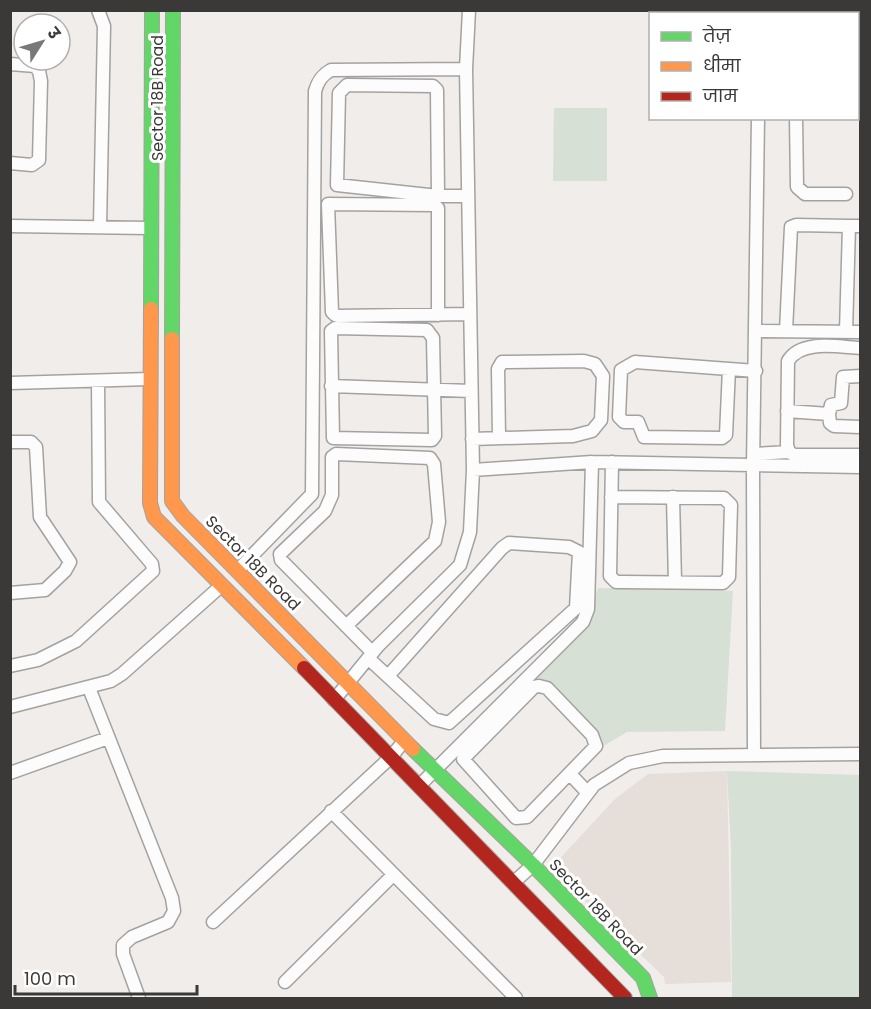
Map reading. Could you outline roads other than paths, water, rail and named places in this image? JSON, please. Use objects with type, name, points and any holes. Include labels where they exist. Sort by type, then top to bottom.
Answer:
[{"type":"street","points":[[98,10],[104,26],[100,226]]},
{"type":"street","name":"Sector 18B Road","points":[[152,10],[149,271],[150,503],[154,517],[420,785],[625,999]]},
{"type":"street","name":"Sector 18B Road","points":[[173,10],[172,501],[183,516],[404,741],[533,865],[643,978],[649,989],[650,999]]},
{"type":"street","points":[[334,700],[370,655],[460,565],[471,532],[472,439],[466,69],[469,10]]},
{"type":"street","points":[[10,64],[35,66],[39,71],[41,81],[39,160],[32,165],[10,163]]},
{"type":"street","points":[[237,571],[312,494],[315,91],[318,82],[323,74],[331,70],[466,69]]},
{"type":"street","points":[[438,196],[437,90],[434,86],[347,85],[342,87],[339,93],[337,185],[438,196],[468,196]]},
{"type":"street","points":[[754,755],[753,460],[758,120]]},
{"type":"street","points":[[796,120],[797,187],[805,194],[846,194]]},
{"type":"street","points":[[438,315],[438,208],[434,205],[328,204],[332,312],[334,315],[438,315],[470,314]]},
{"type":"street","points":[[786,331],[791,227],[796,225],[855,226],[846,332]]},
{"type":"street","points":[[10,226],[149,228]]},
{"type":"street","points":[[149,271],[174,271]]},
{"type":"street","points":[[332,329],[427,330],[434,338],[435,435],[429,442],[335,440],[332,436],[331,386],[332,329]]},
{"type":"street","points":[[756,331],[861,332]]},
{"type":"street","points":[[789,452],[788,361],[795,352],[810,347],[861,348]]},
{"type":"street","points":[[472,439],[573,436],[592,431],[601,420],[603,376],[598,367],[584,361],[502,362],[498,369],[499,438]]},
{"type":"street","points":[[729,369],[724,437],[644,436],[638,422],[624,422],[619,417],[621,370],[629,363],[729,369],[756,371]]},
{"type":"street","points":[[861,376],[843,377],[841,403],[831,405],[829,414],[830,423],[834,426],[861,427]]},
{"type":"street","points":[[10,383],[150,379]]},
{"type":"street","points":[[10,666],[38,660],[76,641],[153,571],[152,564],[99,502],[99,382]]},
{"type":"street","points":[[331,386],[471,391]]},
{"type":"street","points":[[788,411],[829,414]]},
{"type":"street","points":[[10,442],[31,442],[36,447],[40,517],[69,562],[65,571],[45,590],[10,593]]},
{"type":"street","points":[[753,460],[789,452],[861,455]]},
{"type":"street","points":[[346,626],[435,541],[439,522],[434,464],[430,458],[336,454],[332,457],[332,495],[325,511],[280,554],[281,560],[346,626],[388,676],[434,720],[449,723],[576,608],[579,552],[569,547],[509,543],[502,548],[388,676]]},
{"type":"street","points":[[472,470],[592,462],[753,460],[861,467]]},
{"type":"street","points":[[420,785],[583,622],[588,609],[592,462]]},
{"type":"street","points":[[611,497],[718,496],[731,505],[730,572],[727,580],[723,583],[616,582],[612,579],[611,497],[612,462]]},
{"type":"street","points":[[673,496],[675,582]]},
{"type":"street","points":[[10,707],[111,681],[123,674],[221,586]]},
{"type":"street","points":[[544,686],[596,742],[593,750],[570,774],[527,816],[516,818],[463,759],[534,687],[544,686]]},
{"type":"street","points":[[89,688],[172,898],[174,911],[168,922],[132,937],[123,945],[123,954],[140,999]]},
{"type":"street","points":[[10,773],[108,738]]},
{"type":"street","points":[[213,922],[391,758],[404,741]]},
{"type":"street","points":[[514,882],[533,865],[588,793],[611,772],[645,759],[861,754]]},
{"type":"street","points":[[570,774],[588,793]]},
{"type":"street","points":[[331,812],[516,999]]},
{"type":"street","points":[[285,982],[392,876]]}]
